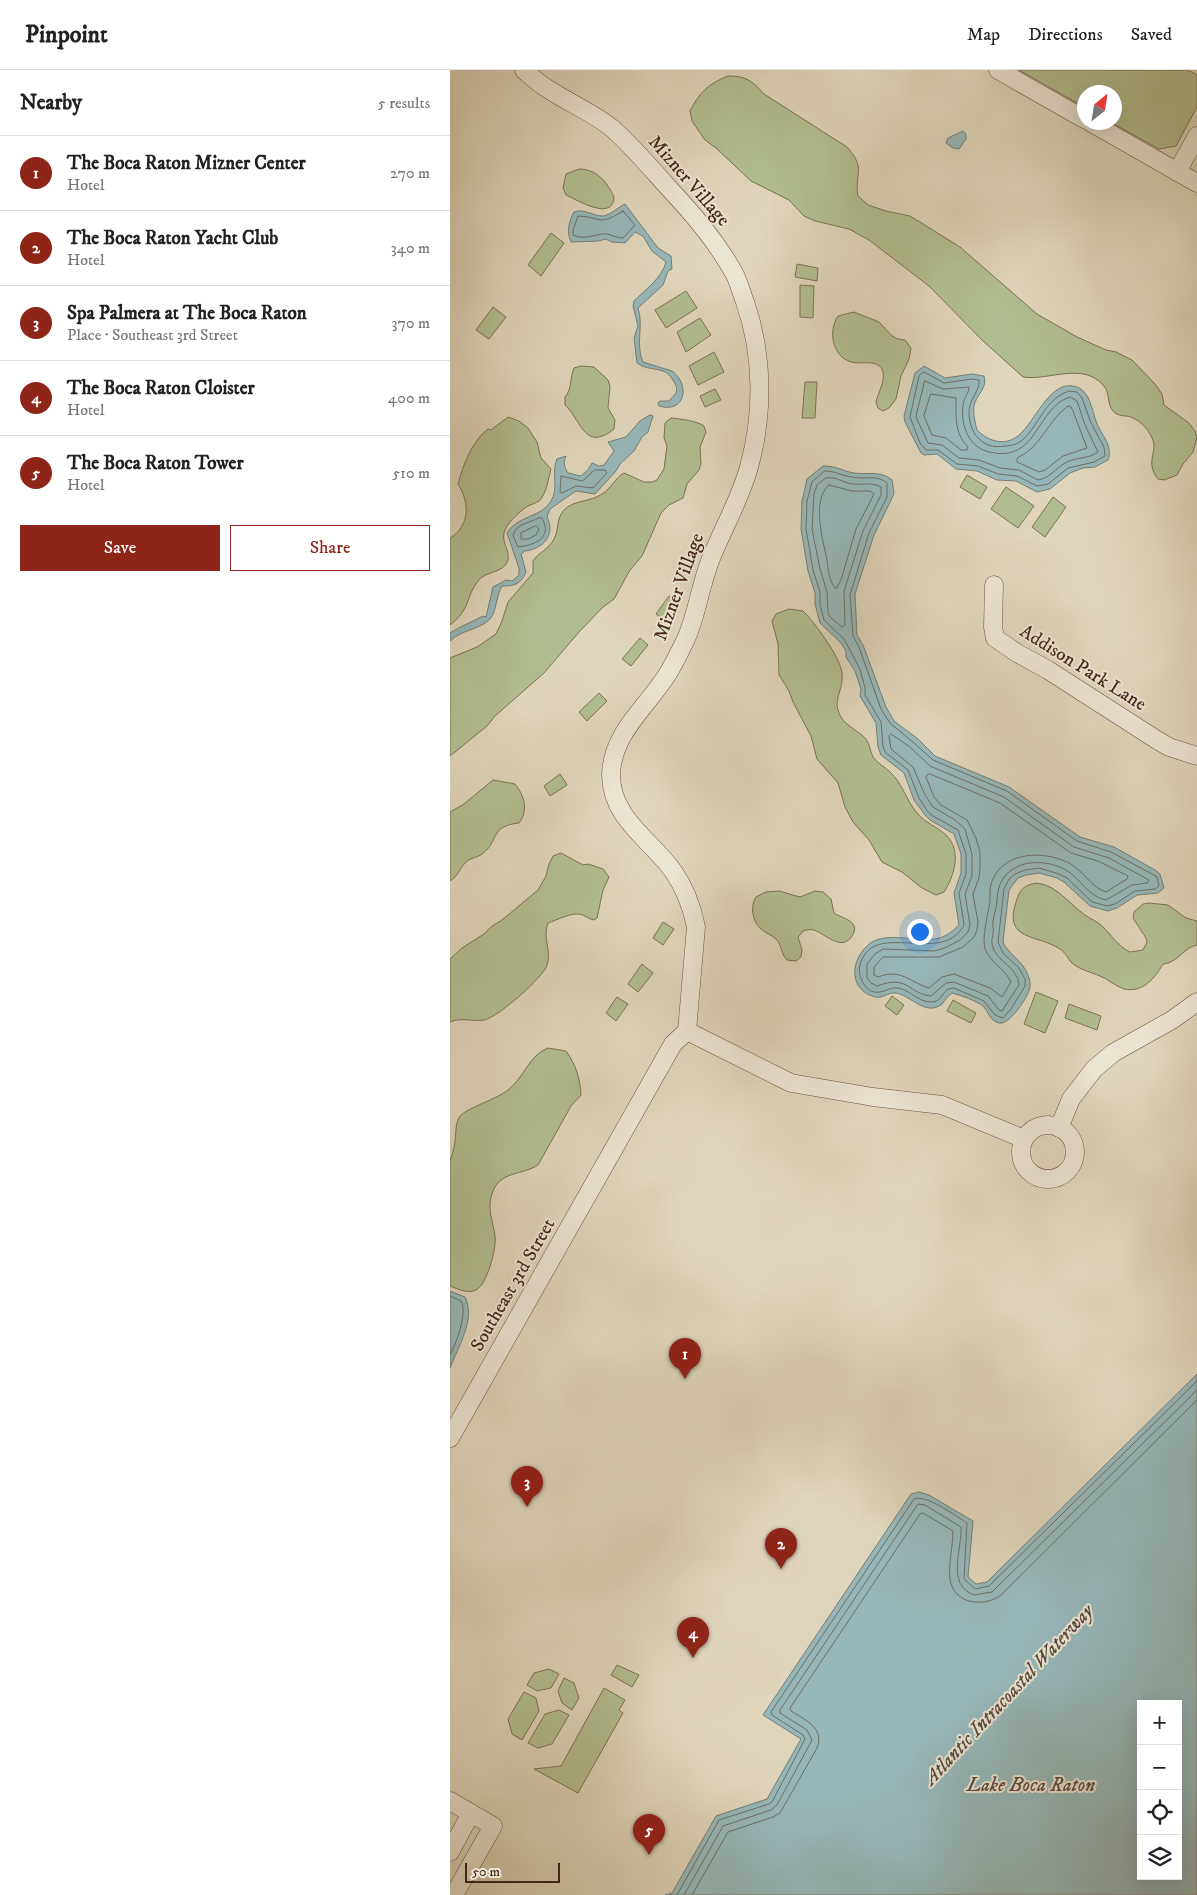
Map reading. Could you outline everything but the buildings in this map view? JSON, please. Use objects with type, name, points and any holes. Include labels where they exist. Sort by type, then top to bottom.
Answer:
[{"type":"street","name":"Mizner Village","points":[[524,70],[546,88],[612,128],[705,228],[736,275],[749,314],[757,349],[759,408],[749,469],[708,565],[692,624],[682,646],[666,676],[622,735],[615,750],[612,765],[611,779],[618,808],[628,822],[674,872],[693,913],[696,927],[687,1031]]},
{"type":"street","points":[[998,70],[1077,115]]},
{"type":"street","points":[[1104,130],[1197,183]]},
{"type":"street","points":[[1177,172],[1197,136]]},
{"type":"street","name":"Addison Park Lane","points":[[994,585],[993,626],[995,638],[1016,653],[1048,670],[1157,740],[1197,756]]},
{"type":"street","points":[[1059,1128],[1071,1099],[1094,1069],[1113,1053],[1172,1020],[1197,1002]]},
{"type":"street","points":[[687,1031],[791,1083],[873,1097],[942,1105],[1024,1139]]},
{"type":"street","name":"Southeast 3rd Street","points":[[450,1438],[673,1044],[687,1031]]},
{"type":"street","points":[[1051,1126],[1059,1128],[1072,1140],[1075,1156],[1072,1165],[1060,1177],[1043,1179],[1034,1176],[1028,1171],[1021,1156],[1021,1147],[1024,1139],[1036,1128],[1051,1126]]},
{"type":"street","points":[[450,1801],[493,1826],[454,1895]]},
{"type":"street","points":[[450,1852],[472,1814]]},
{"type":"green space","points":[[1019,70],[1188,70],[1197,75],[1197,107],[1176,146],[1159,149],[1122,129],[1122,85],[1077,85],[1077,103]]},
{"type":"green space","points":[[728,76],[749,80],[764,94],[847,147],[857,161],[858,196],[868,205],[910,216],[960,247],[1037,314],[1077,337],[1132,360],[1155,384],[1162,394],[1164,405],[1189,423],[1195,431],[1197,437],[1193,452],[1177,475],[1164,480],[1158,479],[1152,467],[1154,443],[1148,431],[1135,419],[1119,415],[1113,411],[1106,389],[1096,379],[1076,373],[1033,378],[1023,377],[982,340],[929,286],[869,240],[849,229],[815,221],[804,216],[789,200],[751,181],[705,140],[692,121],[690,111],[701,94],[715,82]]},
{"type":"green space","points":[[579,169],[591,171],[601,177],[608,186],[614,197],[612,204],[608,208],[594,207],[566,195],[563,188],[566,174]]},
{"type":"green space","points":[[551,233],[564,243],[541,276],[528,265]]},
{"type":"green space","points":[[797,264],[818,268],[817,281],[795,277]]},
{"type":"green space","points":[[800,285],[814,286],[813,318],[800,317]]},
{"type":"green space","points":[[686,291],[697,308],[666,328],[655,310]]},
{"type":"green space","points":[[493,307],[506,317],[489,339],[476,330]]},
{"type":"green space","points":[[854,312],[879,322],[892,336],[905,340],[911,348],[909,359],[901,376],[896,399],[889,408],[883,411],[878,408],[876,402],[883,380],[881,368],[874,363],[851,362],[845,359],[836,349],[833,336],[835,322],[838,316]]},
{"type":"green space","points":[[700,318],[711,335],[686,352],[677,332]]},
{"type":"green space","points":[[714,352],[724,372],[698,385],[689,366]]},
{"type":"green space","points":[[581,366],[594,367],[608,380],[610,386],[608,408],[615,420],[614,429],[604,435],[590,436],[584,431],[565,405],[565,397],[569,391],[574,368]]},
{"type":"green space","points":[[805,382],[817,382],[815,418],[802,418]]},
{"type":"green space","points":[[715,389],[721,400],[705,407],[700,396]]},
{"type":"green space","points":[[508,417],[519,421],[528,428],[537,442],[541,458],[551,469],[547,486],[539,501],[518,513],[505,530],[504,538],[508,556],[506,564],[503,568],[486,575],[478,581],[465,609],[450,625],[450,538],[461,527],[466,514],[465,499],[458,484],[465,461],[477,440],[488,429],[491,430]]},
{"type":"green space","points":[[671,418],[697,423],[704,426],[706,432],[700,447],[701,464],[699,470],[687,484],[683,498],[669,505],[661,513],[642,556],[630,570],[614,599],[603,607],[579,632],[544,673],[495,716],[487,726],[450,756],[450,658],[477,647],[496,634],[508,602],[533,573],[533,561],[554,539],[561,513],[564,510],[572,504],[598,497],[624,473],[644,482],[657,480],[664,469],[667,446],[664,438],[665,423]]},
{"type":"green space","points":[[967,475],[987,487],[980,499],[960,487]]},
{"type":"green space","points":[[1006,487],[1034,506],[1018,528],[991,509]]},
{"type":"green space","points":[[1053,497],[1066,507],[1045,537],[1032,527]]},
{"type":"green space","points":[[669,596],[678,603],[666,621],[656,614]]},
{"type":"green space","points":[[789,609],[803,611],[807,615],[837,659],[842,679],[837,705],[843,720],[866,739],[873,757],[894,777],[917,813],[952,842],[955,864],[951,879],[944,892],[936,895],[922,888],[902,872],[882,862],[869,840],[853,822],[845,807],[838,783],[817,759],[811,736],[779,675],[778,644],[772,621],[776,614]]},
{"type":"green space","points":[[640,638],[648,645],[631,666],[622,659]]},
{"type":"green space","points":[[599,693],[607,701],[587,721],[579,712]]},
{"type":"green space","points":[[560,774],[567,785],[550,796],[544,786]]},
{"type":"green space","points":[[493,780],[515,784],[523,798],[525,808],[522,818],[519,823],[503,827],[488,849],[467,861],[450,881],[450,812],[464,804]]},
{"type":"green space","points":[[561,853],[583,865],[588,864],[603,869],[609,877],[603,890],[597,918],[594,920],[575,914],[548,923],[546,934],[548,960],[544,971],[538,978],[509,1005],[490,1018],[450,1022],[450,959],[538,890],[546,876],[553,856]]},
{"type":"green space","points":[[1037,883],[1057,891],[1085,915],[1106,929],[1118,944],[1130,952],[1143,950],[1147,942],[1133,918],[1134,912],[1143,904],[1149,903],[1168,905],[1186,918],[1197,921],[1197,945],[1192,946],[1173,961],[1163,964],[1152,979],[1143,987],[1131,990],[1124,989],[1103,977],[1075,965],[1060,949],[1018,930],[1014,924],[1013,915],[1016,902],[1023,888]]},
{"type":"green space","points":[[779,891],[800,897],[815,891],[823,892],[831,899],[834,913],[853,923],[854,931],[852,936],[848,940],[838,942],[814,930],[803,931],[798,937],[802,950],[801,957],[796,961],[787,960],[777,940],[758,926],[753,913],[756,897],[766,892]]},
{"type":"green space","points":[[663,922],[674,929],[663,945],[653,938]]},
{"type":"green space","points":[[642,964],[653,973],[638,992],[628,984]]},
{"type":"green space","points":[[1036,992],[1058,1001],[1045,1033],[1024,1024]]},
{"type":"green space","points":[[892,996],[904,1005],[897,1015],[885,1006]]},
{"type":"green space","points":[[617,997],[628,1004],[616,1021],[606,1013]]},
{"type":"green space","points":[[953,1000],[976,1013],[971,1023],[947,1011]]},
{"type":"green space","points":[[1069,1004],[1101,1016],[1097,1030],[1065,1018]]},
{"type":"green space","points":[[548,1048],[566,1051],[577,1072],[581,1095],[571,1106],[538,1165],[501,1180],[493,1191],[490,1208],[495,1241],[490,1265],[480,1287],[476,1290],[463,1291],[450,1286],[450,1161],[455,1145],[458,1119],[469,1110],[508,1090],[514,1085],[531,1061],[541,1051]]},
{"type":"green space","points":[[617,1665],[639,1675],[632,1687],[611,1675]]},
{"type":"green space","points":[[549,1669],[559,1674],[551,1688],[537,1691],[527,1685],[534,1673]]},
{"type":"green space","points":[[564,1678],[574,1683],[579,1698],[572,1710],[562,1703],[558,1691]]},
{"type":"green space","points":[[604,1688],[625,1700],[619,1710],[623,1713],[578,1793],[534,1769],[561,1766]]},
{"type":"green space","points":[[524,1692],[536,1698],[539,1711],[522,1740],[512,1734],[508,1719]]},
{"type":"green space","points":[[559,1710],[569,1715],[552,1744],[538,1748],[528,1743],[545,1714]]},
{"type":"water","points":[[963,131],[966,134],[966,139],[959,149],[953,148],[946,143],[948,138]]},
{"type":"water","points":[[625,204],[658,248],[671,256],[672,269],[668,271],[663,285],[638,308],[640,315],[640,348],[643,362],[672,371],[678,377],[683,390],[680,402],[675,406],[659,406],[658,403],[660,401],[669,401],[676,393],[676,386],[666,373],[637,363],[634,338],[638,326],[633,306],[634,301],[657,278],[666,262],[652,251],[643,236],[635,232],[625,243],[612,242],[606,239],[571,242],[569,238],[569,227],[574,212],[581,211],[603,216]]},
{"type":"water","points":[[924,366],[945,378],[972,374],[984,376],[983,388],[974,406],[976,427],[985,437],[1000,442],[1015,438],[1021,433],[1048,398],[1056,391],[1064,386],[1078,387],[1088,398],[1097,424],[1108,444],[1108,460],[1095,467],[1083,468],[1070,473],[1050,489],[1037,492],[1016,481],[997,480],[977,471],[956,469],[937,454],[924,455],[921,453],[905,422],[904,416],[915,373]]},
{"type":"water","points":[[650,415],[653,416],[648,432],[642,437],[634,451],[620,464],[595,494],[576,491],[550,509],[547,517],[550,530],[549,535],[542,544],[521,554],[526,572],[517,584],[502,586],[490,619],[481,626],[459,634],[450,641],[450,633],[483,616],[486,617],[493,587],[506,580],[512,581],[519,575],[519,568],[507,533],[517,523],[547,507],[553,496],[557,459],[566,456],[564,465],[568,473],[581,476],[592,463],[599,466],[604,465],[614,451],[608,442],[626,437],[640,421]]},
{"type":"water","points":[[823,466],[854,473],[883,475],[892,480],[894,493],[874,535],[855,594],[857,635],[863,645],[886,707],[894,721],[918,739],[935,756],[1009,787],[1080,837],[1114,847],[1160,874],[1164,888],[1158,893],[1137,895],[1117,908],[1108,911],[1090,906],[1057,878],[1039,873],[1018,878],[1009,890],[1003,942],[1026,970],[1030,987],[1018,1009],[1003,1023],[994,1020],[984,1007],[977,1002],[952,993],[942,1004],[930,1008],[924,1007],[896,993],[875,997],[860,988],[857,982],[855,967],[857,960],[861,952],[873,941],[889,938],[937,939],[947,935],[959,925],[954,893],[961,873],[961,854],[954,834],[925,815],[914,800],[904,773],[881,755],[878,747],[876,723],[860,696],[861,689],[855,671],[846,657],[846,651],[840,642],[820,623],[801,529],[802,501],[807,479]]},
{"type":"water","points":[[450,1291],[465,1297],[468,1314],[465,1333],[450,1368]]},
{"type":"water","points":[[1197,1374],[1197,1895],[665,1895],[672,1893],[716,1816],[767,1799],[801,1739],[763,1715],[911,1494],[919,1492],[929,1495],[973,1521],[968,1577],[976,1584],[987,1582]]},
{"type":"place","name":"The Boca Raton Mizner Center","points":[[685,1379]]},
{"type":"place","name":"Spa Palmera at The Boca Raton","points":[[527,1507]]},
{"type":"place","name":"The Boca Raton Yacht Club","points":[[781,1569]]},
{"type":"place","name":"The Boca Raton Cloister","points":[[693,1658]]},
{"type":"place","name":"The Boca Raton Tower","points":[[649,1855]]},
{"type":"water label","name":"Atlantic Intracoastal Waterway","points":[[1009,1695]]},
{"type":"water label","name":"Lake Boca Raton","points":[[1031,1785]]}]
